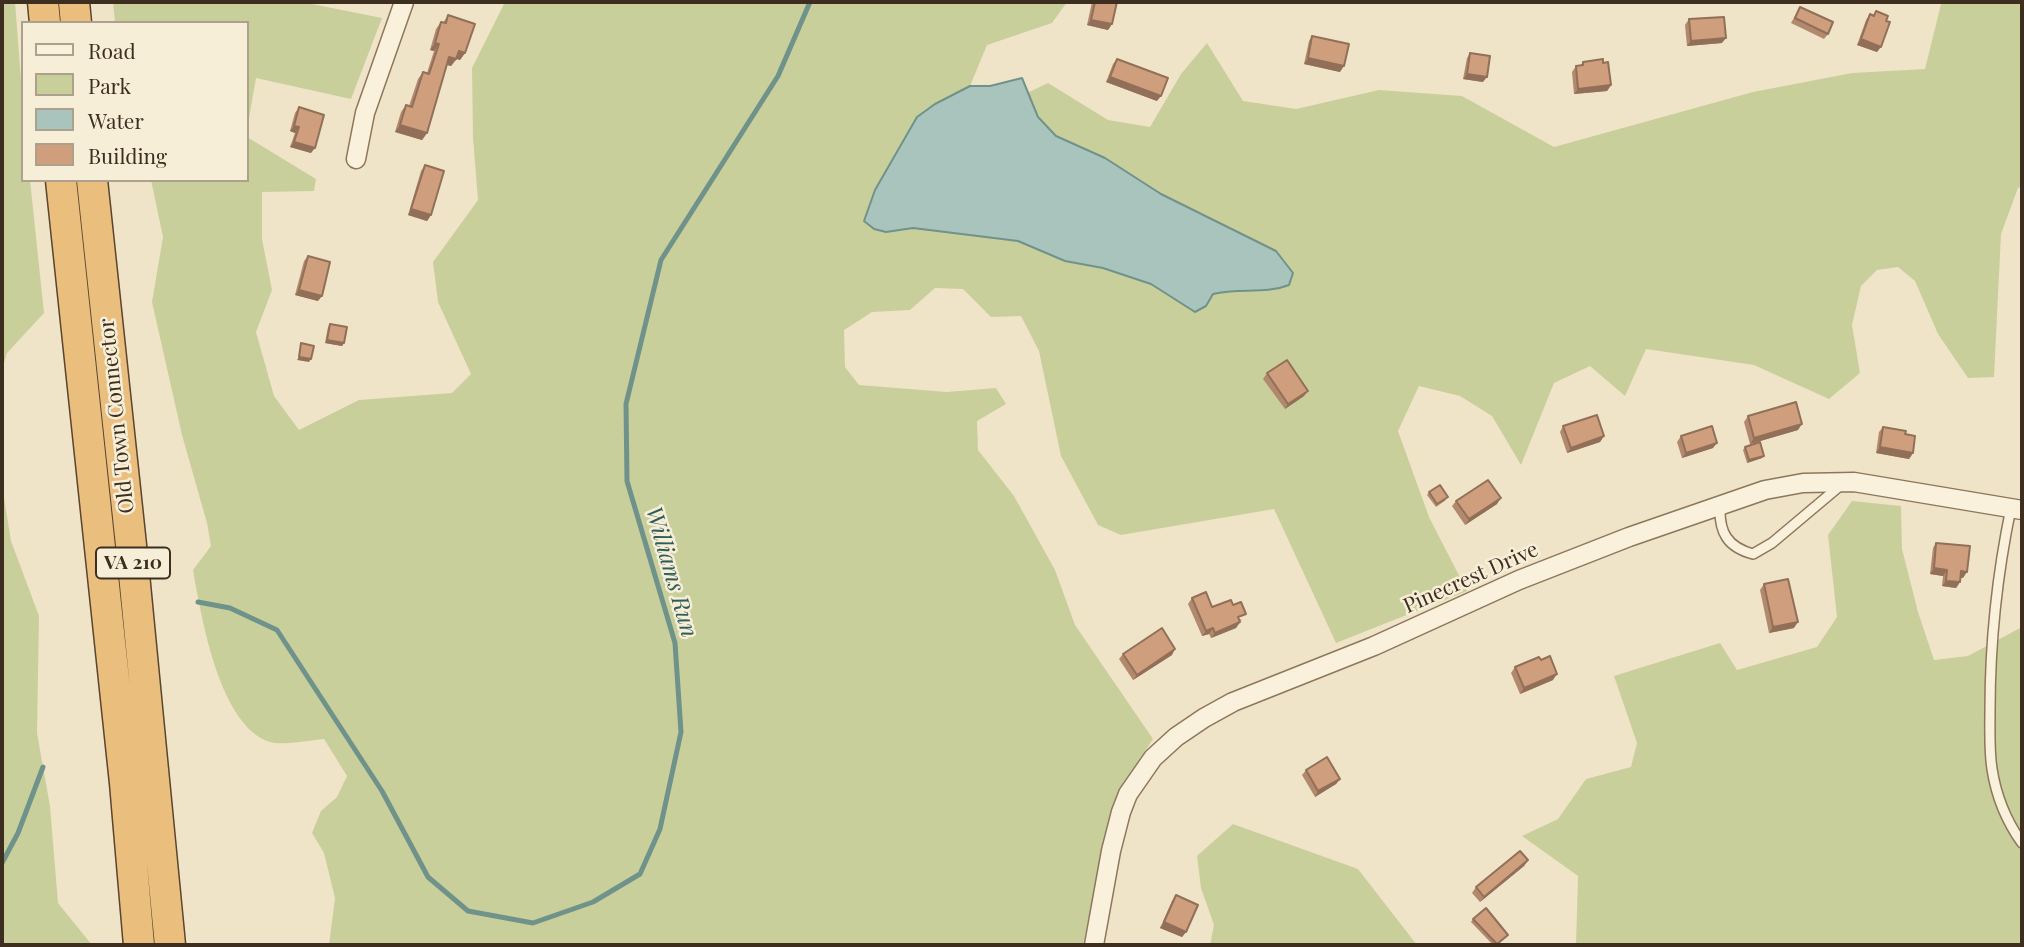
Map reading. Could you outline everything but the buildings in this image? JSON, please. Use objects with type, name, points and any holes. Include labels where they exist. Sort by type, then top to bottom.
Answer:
[{"type":"highway","points":[[43,2],[45,21]]},
{"type":"highway","points":[[74,2],[76,21]]},
{"type":"highway","name":"Old Town Connector","points":[[61,182],[125,783],[139,945]]},
{"type":"highway","name":"Old Town Connector","points":[[92,182],[170,945]]},
{"type":"street","points":[[356,159],[368,105],[404,2]]},
{"type":"street","name":"Pinecrest Drive","points":[[1094,945],[1111,851],[1125,803],[1140,773],[1176,737],[1233,702],[1374,646],[1519,580],[1629,537],[1765,490],[1803,483],[1845,482],[2017,509]]},
{"type":"lane","points":[[1720,504],[1720,522],[1729,543],[1741,551],[1753,554],[1772,543],[1845,482]]},
{"type":"lane","points":[[2017,509],[2001,558],[1994,608],[1990,746],[1998,794],[2007,818],[2022,843]]},
{"type":"green space","points":[[2,2],[15,2],[21,80],[21,182],[30,182],[44,313],[7,353],[2,370]]},
{"type":"green space","points":[[113,2],[311,2],[382,18],[351,99],[256,78],[248,124],[248,21],[115,21]]},
{"type":"green space","points":[[505,2],[1067,2],[1052,23],[987,45],[970,86],[935,104],[886,232],[913,228],[1018,241],[1065,261],[1103,268],[1206,306],[1213,294],[1238,289],[1264,291],[1276,251],[1161,194],[1105,158],[1056,136],[1038,117],[1027,93],[1048,83],[1108,120],[1150,127],[1181,74],[1207,43],[1243,101],[1296,109],[1379,90],[1462,96],[1554,147],[1753,92],[1852,73],[1925,69],[1941,4],[2022,2],[2022,186],[2018,188],[2001,234],[1994,377],[1968,378],[1938,334],[1915,281],[1898,267],[1877,270],[1861,286],[1852,325],[1860,373],[1829,399],[1754,365],[1646,349],[1625,396],[1590,366],[1554,383],[1521,465],[1492,416],[1460,396],[1419,386],[1398,431],[1429,517],[1467,591],[1336,643],[1274,509],[1121,535],[1098,525],[1061,456],[1039,351],[1021,316],[991,317],[963,289],[935,288],[910,310],[872,312],[844,330],[845,367],[859,385],[947,392],[996,388],[1006,404],[977,421],[978,450],[1014,496],[1055,570],[1075,625],[1153,739],[1121,787],[1102,854],[1083,945],[329,945],[335,898],[324,853],[312,833],[321,811],[337,797],[347,776],[324,739],[275,743],[252,732],[238,715],[215,667],[193,570],[211,546],[152,302],[163,237],[151,182],[248,182],[248,138],[316,179],[314,191],[262,192],[262,239],[272,290],[256,332],[274,396],[299,430],[359,400],[452,393],[471,374],[438,302],[433,262],[478,200],[473,138],[472,68]]},
{"type":"green space","points":[[2,485],[11,541],[39,616],[37,733],[50,806],[58,903],[92,945],[2,945]]},
{"type":"green space","points":[[1852,501],[1901,506],[1902,549],[1934,660],[1968,656],[2022,627],[2022,945],[1576,945],[1578,876],[1522,836],[1558,819],[1586,779],[1631,767],[1637,743],[1614,676],[1720,643],[1737,670],[1817,647],[1837,617],[1828,535]]},
{"type":"green space","points":[[1233,824],[1358,869],[1417,945],[1210,945],[1214,925],[1201,888],[1197,856]]},
{"type":"water","points":[[1022,78],[1038,117],[1056,136],[1105,158],[1161,194],[1276,251],[1293,273],[1289,285],[1270,290],[1213,294],[1206,306],[1195,312],[1151,284],[1103,268],[1065,261],[1018,241],[913,228],[886,232],[874,229],[864,221],[875,190],[917,117],[935,104],[970,86],[990,86]]},
{"type":"waterway","name":"Williams Run","points":[[198,602],[230,608],[277,630],[382,791],[428,877],[468,911],[533,923],[593,902],[640,874],[660,829],[681,732],[675,643],[627,481],[626,404],[661,260],[778,76],[810,2]]},
{"type":"waterway","name":"Williams Run","points":[[2,863],[18,833],[43,767]]}]
